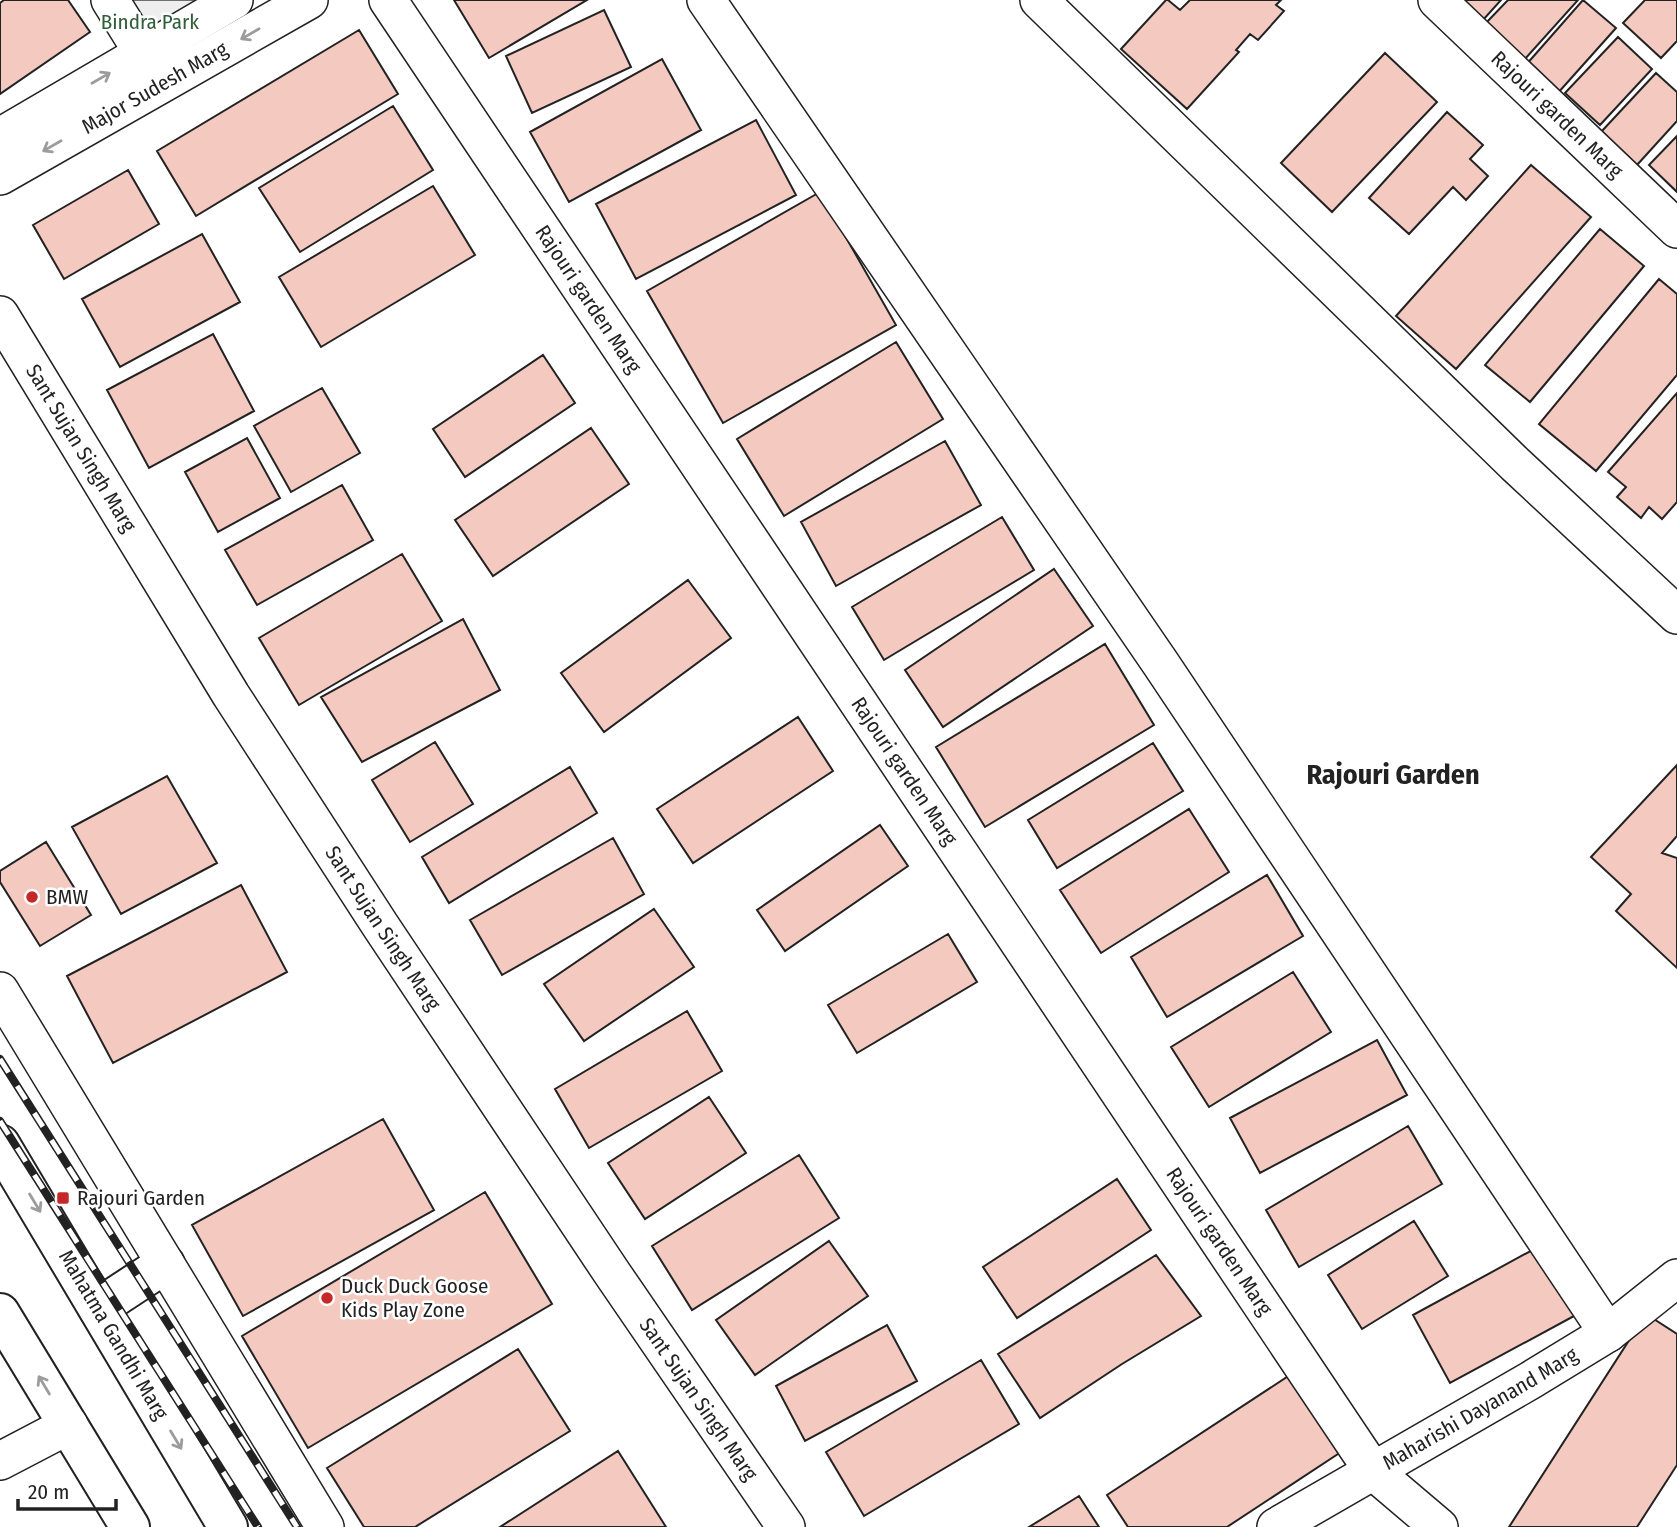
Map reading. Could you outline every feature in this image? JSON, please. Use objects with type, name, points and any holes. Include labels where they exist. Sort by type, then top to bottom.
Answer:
[{"type":"main road","name":"Mahatma Gandhi Marg","points":[[0,1144],[228,1527]]},
{"type":"main road","points":[[98,1308],[165,1264]]},
{"type":"main road","points":[[0,1313],[130,1527]]},
{"type":"street","points":[[110,0],[143,53]]},
{"type":"street","name":"Major Sudesh Marg","points":[[0,137],[234,0]]},
{"type":"street","name":"Major Sudesh Marg","points":[[0,176],[309,0]]},
{"type":"street","name":"Rajouri garden Marg","points":[[388,0],[1373,1471],[1439,1527]]},
{"type":"street","points":[[706,0],[1154,653],[1608,1333]]},
{"type":"street","points":[[1039,0],[1514,464],[1677,615]]},
{"type":"street","name":"Rajouri garden Marg","points":[[1437,0],[1677,229]]},
{"type":"street","name":"Sant Sujan Singh Marg","points":[[0,315],[231,695],[372,914],[786,1527]]},
{"type":"street","points":[[0,991],[325,1527]]},
{"type":"street","name":"Maharishi Dayanand Marg","points":[[1276,1527],[1608,1333],[1677,1278]]},
{"type":"street","points":[[0,1461],[69,1425]]},
{"type":"green space","name":"Bindra Park","points":[[110,0],[234,0],[143,53]]},
{"type":"building","points":[[4,0],[68,0],[90,32],[0,94],[0,3]]},
{"type":"building","points":[[454,0],[587,0],[489,58]]},
{"type":"building","points":[[1166,0],[1180,10],[1190,0],[1281,0],[1276,5],[1284,11],[1258,40],[1250,34],[1236,50],[1239,52],[1187,109],[1121,49]]},
{"type":"building","points":[[1462,0],[1501,0],[1483,20]]},
{"type":"building","points":[[1508,0],[1578,0],[1524,60],[1485,24]]},
{"type":"building","points":[[1583,0],[1616,28],[1557,94],[1525,66]]},
{"type":"building","points":[[1645,0],[1677,0],[1677,41],[1661,58],[1623,23]]},
{"type":"building","points":[[604,10],[631,67],[532,113],[506,56]]},
{"type":"building","points":[[359,30],[398,94],[196,216],[157,151]]},
{"type":"building","points":[[1618,37],[1652,69],[1600,125],[1565,93]]},
{"type":"building","points":[[1385,53],[1437,102],[1332,212],[1281,163]]},
{"type":"building","points":[[662,59],[701,130],[569,202],[530,132]]},
{"type":"building","points":[[1656,73],[1677,92],[1677,121],[1637,165],[1601,132]]},
{"type":"building","points":[[393,106],[433,170],[300,252],[259,188]]},
{"type":"building","points":[[1447,112],[1483,145],[1470,159],[1488,176],[1466,200],[1453,187],[1409,234],[1369,198]]},
{"type":"building","points":[[756,120],[796,195],[636,279],[596,204]]},
{"type":"building","points":[[1677,136],[1677,192],[1649,165]]},
{"type":"building","points":[[1531,165],[1591,217],[1456,369],[1396,316]]},
{"type":"building","points":[[128,170],[159,224],[64,279],[33,225]]},
{"type":"building","points":[[433,186],[475,255],[321,347],[279,277]]},
{"type":"building","points":[[820,192],[896,325],[723,423],[647,291]]},
{"type":"building","points":[[1600,229],[1644,266],[1530,402],[1485,365]]},
{"type":"building","points":[[202,234],[240,302],[120,367],[82,299]]},
{"type":"building","points":[[1659,279],[1677,294],[1677,375],[1596,471],[1539,424]]},
{"type":"building","points":[[213,334],[254,411],[149,468],[107,390]]},
{"type":"building","points":[[896,342],[943,419],[784,516],[737,439]]},
{"type":"building","points":[[543,355],[575,403],[465,477],[433,429]]},
{"type":"building","points":[[322,388],[360,453],[291,492],[254,426]]},
{"type":"building","points":[[1677,393],[1677,502],[1662,519],[1649,507],[1641,518],[1617,497],[1626,487],[1608,472]]},
{"type":"building","points":[[591,428],[629,484],[493,576],[455,520]]},
{"type":"building","points":[[247,438],[280,498],[218,532],[185,472]]},
{"type":"building","points":[[945,441],[981,505],[836,586],[801,522]]},
{"type":"building","points":[[342,485],[373,540],[257,605],[225,550]]},
{"type":"building","points":[[1002,517],[1034,570],[884,660],[852,607]]},
{"type":"building","points":[[402,554],[442,621],[299,705],[259,638]]},
{"type":"building","points":[[1054,569],[1093,626],[943,727],[905,670]]},
{"type":"building","points":[[688,580],[731,638],[604,732],[561,673]]},
{"type":"building","points":[[463,619],[500,690],[362,762],[321,697]]},
{"type":"building","points":[[1105,644],[1154,725],[985,827],[936,747]]},
{"type":"building","points":[[798,717],[833,771],[693,863],[657,809]]},
{"type":"building","points":[[435,742],[473,804],[410,842],[372,780]]},
{"type":"building","points":[[1153,743],[1183,791],[1057,868],[1028,820]]},
{"type":"building","points":[[1677,765],[1677,836],[1662,853],[1677,858],[1677,968],[1616,911],[1631,894],[1591,857]]},
{"type":"building","points":[[570,767],[597,813],[449,903],[422,857]]},
{"type":"building","points":[[167,776],[217,863],[121,914],[72,827]]},
{"type":"building","points":[[1189,809],[1229,872],[1101,953],[1060,890]]},
{"type":"building","points":[[880,825],[908,866],[785,951],[757,910]]},
{"type":"building","points":[[613,838],[644,894],[502,975],[470,920]]},
{"type":"building","points":[[46,842],[91,915],[40,946],[0,882],[0,871]]},
{"type":"building","points":[[1267,875],[1303,936],[1167,1017],[1131,957]]},
{"type":"building","points":[[241,885],[287,972],[113,1063],[67,976]]},
{"type":"building","points":[[654,909],[694,967],[584,1041],[544,984]]},
{"type":"building","points":[[948,934],[977,982],[857,1053],[828,1005]]},
{"type":"building","points":[[1293,972],[1331,1032],[1209,1107],[1171,1047]]},
{"type":"building","points":[[687,1011],[722,1071],[589,1148],[555,1089]]},
{"type":"building","points":[[1377,1040],[1407,1095],[1260,1173],[1230,1118]]},
{"type":"building","points":[[709,1097],[746,1153],[645,1219],[608,1163]]},
{"type":"building","points":[[383,1119],[434,1210],[243,1316],[192,1225]]},
{"type":"building","points":[[1408,1126],[1442,1184],[1299,1267],[1266,1210]]},
{"type":"building","points":[[799,1155],[839,1218],[692,1310],[652,1246]]},
{"type":"building","points":[[1117,1179],[1151,1230],[1017,1318],[983,1267]]},
{"type":"building","points":[[485,1192],[552,1304],[308,1448],[242,1336]]},
{"type":"building","points":[[1414,1221],[1448,1276],[1362,1329],[1328,1275]]},
{"type":"building","points":[[829,1241],[868,1296],[755,1375],[716,1320]]},
{"type":"building","points":[[1536,1248],[1574,1316],[1450,1383],[1413,1315]]},
{"type":"building","points":[[1156,1255],[1201,1316],[1040,1418],[998,1354]]},
{"type":"building","points":[[1646,1314],[1677,1334],[1677,1465],[1637,1527],[1509,1527]]},
{"type":"building","points":[[887,1325],[917,1381],[805,1441],[776,1386]]},
{"type":"building","points":[[518,1349],[570,1431],[415,1527],[364,1527],[327,1468]]},
{"type":"building","points":[[981,1360],[1019,1424],[864,1516],[826,1452]]},
{"type":"building","points":[[1293,1373],[1344,1450],[1227,1527],[1128,1527],[1107,1495]]},
{"type":"building","points":[[618,1451],[666,1527],[500,1527]]},
{"type":"building","points":[[1079,1496],[1099,1527],[1029,1527]]},
{"type":"railway","points":[[0,1059],[297,1527]]},
{"type":"railway","points":[[0,1121],[258,1527]]},
{"type":"place","name":"BMW","points":[[32,897]]},
{"type":"place","name":"Rajouri Garden","points":[[63,1198]]},
{"type":"place","name":"Duck Duck Goose Kids Play Zone","points":[[327,1298]]},
{"type":"district","name":"Rajouri Garden","points":[[1393,774]]}]
